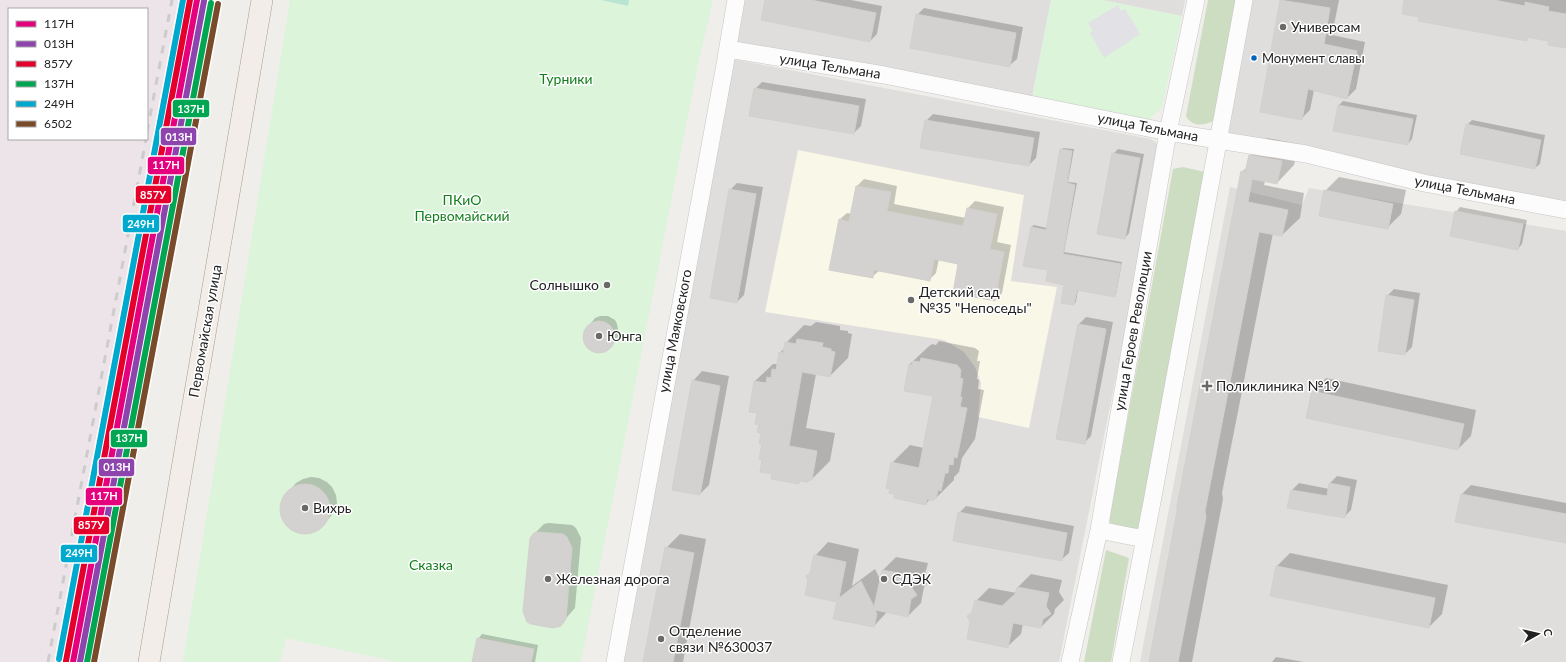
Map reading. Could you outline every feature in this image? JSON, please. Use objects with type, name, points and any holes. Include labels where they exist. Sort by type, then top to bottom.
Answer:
[{"type":"main road","name":"Первомайская улица","points":[[149,662],[262,0]]},
{"type":"street","name":"улица Маяковского","points":[[615,662],[736,0]]},
{"type":"street","name":"улица Героев Революции","points":[[1070,662],[1099,530],[1168,132],[1196,0]]},
{"type":"street","points":[[1121,662],[1244,0]]},
{"type":"street","name":"улица Тельмана","points":[[728,49],[884,74],[1168,132],[1306,154],[1424,183],[1566,210]]},
{"type":"street","points":[[1099,530],[1144,539]]},
{"type":"shaded area","points":[[0,0],[211,0],[111,574],[94,662],[0,662]]},
{"type":"shaded area","points":[[743,0],[1051,0],[1031,102],[734,48]]},
{"type":"shaded area","points":[[1102,0],[1185,0],[1182,16]]},
{"type":"shaded area","points":[[1252,0],[1566,0],[1566,210],[1225,142]]},
{"type":"shaded area","points":[[1118,5],[1121,11],[1125,9],[1140,34],[1104,58],[1090,33],[1093,31],[1088,23]]},
{"type":"shaded area","points":[[732,59],[1151,139],[1157,143],[1161,151],[1059,662],[621,662]]},
{"type":"shaded area","name":"Детский сад №35 \"Непоседы\"","points":[[798,150],[1024,195],[1011,281],[1057,287],[1029,428],[978,417],[981,383],[975,367],[964,352],[944,340],[765,312]]},
{"type":"shaded area","points":[[1230,187],[1302,205],[1309,188],[1566,231],[1566,662],[1140,662]]},
{"type":"green space","name":"ПКиО Первомайский","points":[[290,0],[601,0],[627,6],[629,0],[713,0],[698,64],[581,662],[397,662],[286,638],[280,662],[183,662]]},
{"type":"green space","points":[[601,0],[629,0],[628,6]]},
{"type":"green space","points":[[1051,0],[1102,0],[1182,16],[1162,108],[1146,122],[1032,98]]},
{"type":"green space","points":[[1208,0],[1238,0],[1216,113],[1213,121],[1202,125],[1191,122],[1186,116]]},
{"type":"green space","points":[[1183,167],[1205,172],[1139,528],[1131,530],[1123,529],[1116,527],[1109,521],[1173,169]]},
{"type":"green space","points":[[1106,550],[1129,558],[1111,662],[1084,662]]},
{"type":"building","points":[[765,0],[811,0],[876,13],[870,42],[761,20]]},
{"type":"building","points":[[1280,0],[1330,8],[1324,44],[1357,51],[1347,99],[1308,89],[1302,120],[1260,112]]},
{"type":"building","points":[[1404,0],[1494,0],[1525,6],[1525,2],[1549,7],[1548,11],[1566,14],[1566,48],[1548,45],[1548,41],[1527,37],[1527,41],[1418,21],[1419,17],[1402,14]]},
{"type":"building","points":[[916,14],[1016,33],[1010,67],[910,48]]},
{"type":"building","points":[[754,88],[859,106],[854,134],[749,116]]},
{"type":"building","points":[[1338,105],[1413,119],[1408,145],[1333,131]]},
{"type":"building","points":[[925,120],[1034,138],[1029,166],[920,148]]},
{"type":"building","points":[[1466,124],[1541,140],[1535,169],[1460,154]]},
{"type":"building","points":[[1060,149],[1072,151],[1067,183],[1075,185],[1063,254],[1121,264],[1115,297],[1077,290],[1074,305],[1061,303],[1064,285],[1046,281],[1048,270],[1023,266],[1031,227],[1046,230]]},
{"type":"building","points":[[1112,153],[1140,158],[1125,239],[1097,234]]},
{"type":"building","points":[[1249,155],[1282,161],[1277,184],[1252,179],[1248,202],[1288,210],[1282,236],[1259,232],[1205,511],[1206,517],[1178,662],[1149,662],[1177,506],[1241,171],[1245,172]]},
{"type":"building","points":[[856,186],[891,192],[887,211],[963,226],[967,208],[997,214],[990,249],[1004,252],[995,301],[953,293],[958,264],[934,259],[930,281],[874,270],[873,278],[829,270],[839,219],[849,222]]},
{"type":"building","points":[[729,189],[756,194],[737,303],[710,298]]},
{"type":"building","points":[[1324,190],[1393,204],[1388,229],[1319,216]]},
{"type":"building","points":[[1455,211],[1523,224],[1518,250],[1450,236]]},
{"type":"building","points":[[1386,295],[1414,300],[1405,355],[1378,351]]},
{"type":"building","name":"Юнга","points":[[596,321],[602,321],[611,325],[615,337],[611,349],[602,353],[596,353],[587,349],[583,340],[583,334],[587,325]]},
{"type":"building","points":[[1078,324],[1106,329],[1085,444],[1056,439]]},
{"type":"building","points":[[797,339],[823,343],[822,347],[831,349],[831,351],[835,352],[830,377],[802,372],[789,446],[817,451],[812,480],[808,480],[808,482],[799,481],[799,484],[771,479],[772,474],[760,472],[762,460],[759,459],[762,444],[759,444],[761,433],[757,432],[759,425],[755,424],[757,413],[749,412],[754,381],[766,383],[767,377],[771,378],[772,369],[776,370],[779,352],[783,353],[785,342],[796,344]]},
{"type":"building","points":[[921,358],[957,365],[961,370],[960,378],[963,379],[960,407],[967,408],[957,458],[954,457],[953,465],[949,464],[948,473],[945,473],[941,491],[938,490],[936,499],[933,501],[927,499],[926,505],[894,498],[895,494],[889,493],[890,489],[886,488],[891,462],[919,468],[933,396],[904,391],[909,364],[912,365],[913,361],[920,362]]},
{"type":"building","points":[[692,380],[720,386],[700,495],[672,490]]},
{"type":"building","points":[[1312,391],[1464,424],[1458,450],[1306,418]]},
{"type":"building","points":[[1329,483],[1350,487],[1345,518],[1287,508],[1291,490],[1327,496]]},
{"type":"building","name":"Вихрь","points":[[305,484],[319,488],[326,495],[330,509],[326,523],[319,530],[305,534],[291,530],[284,523],[280,509],[284,495],[291,488]]},
{"type":"building","points":[[1461,494],[1566,514],[1566,543],[1455,522]]},
{"type":"building","points":[[958,512],[1067,533],[1062,561],[953,541]]},
{"type":"building","name":"Железная дорога","points":[[534,533],[563,534],[567,537],[572,548],[566,619],[561,626],[553,628],[527,622],[523,611],[530,538]]},
{"type":"building","points":[[665,547],[694,553],[673,662],[643,662]]},
{"type":"building","points":[[814,555],[846,562],[839,598],[861,581],[874,607],[882,570],[915,576],[912,588],[917,595],[911,599],[908,617],[875,610],[877,614],[874,627],[833,619],[837,602],[805,595],[808,581],[806,576],[810,573]]},
{"type":"building","points":[[1276,566],[1435,598],[1429,628],[1270,596]]},
{"type":"building","points":[[1017,587],[1049,593],[1046,606],[1051,614],[1043,619],[1041,628],[1013,623],[1008,648],[967,639],[970,622],[967,616],[972,612],[975,600],[1002,606],[1015,594]]},
{"type":"building","points":[[477,638],[534,649],[531,662],[472,662]]},
{"type":"railway","points":[[148,127],[172,0]]},
{"type":"railway","points":[[48,662],[146,140]]},
{"type":"transit line","name":"249Н","points":[[59,659],[183,0]]},
{"type":"transit line","name":"857У","points":[[66,661],[190,0]]},
{"type":"transit line","name":"117Н","points":[[73,662],[197,0]]},
{"type":"transit line","name":"013Н","points":[[80,662],[204,1]]},
{"type":"transit line","name":"137Н","points":[[87,662],[211,3]]},
{"type":"transit line","name":"6502","points":[[94,662],[218,4]]},
{"type":"place","name":"Универсам","points":[[1283,27]]},
{"type":"place","name":"Монумент славы","points":[[1254,58]]},
{"type":"place","name":"Солнышко","points":[[607,285]]},
{"type":"place","name":"Детский сад №35 \"Непоседы\"","points":[[911,300]]},
{"type":"place","name":"Юнга","points":[[599,336]]},
{"type":"place","name":"Поликлиника №19","points":[[1207,386]]},
{"type":"place","name":"Вихрь","points":[[305,508]]},
{"type":"place","name":"Железная дорога","points":[[548,579]]},
{"type":"place","name":"СДЭК","points":[[884,579]]},
{"type":"place","name":"Отделение связи №630037","points":[[661,639]]},
{"type":"park label","name":"Турники","points":[[566,79]]},
{"type":"park label","name":"Сказка","points":[[431,565]]}]
